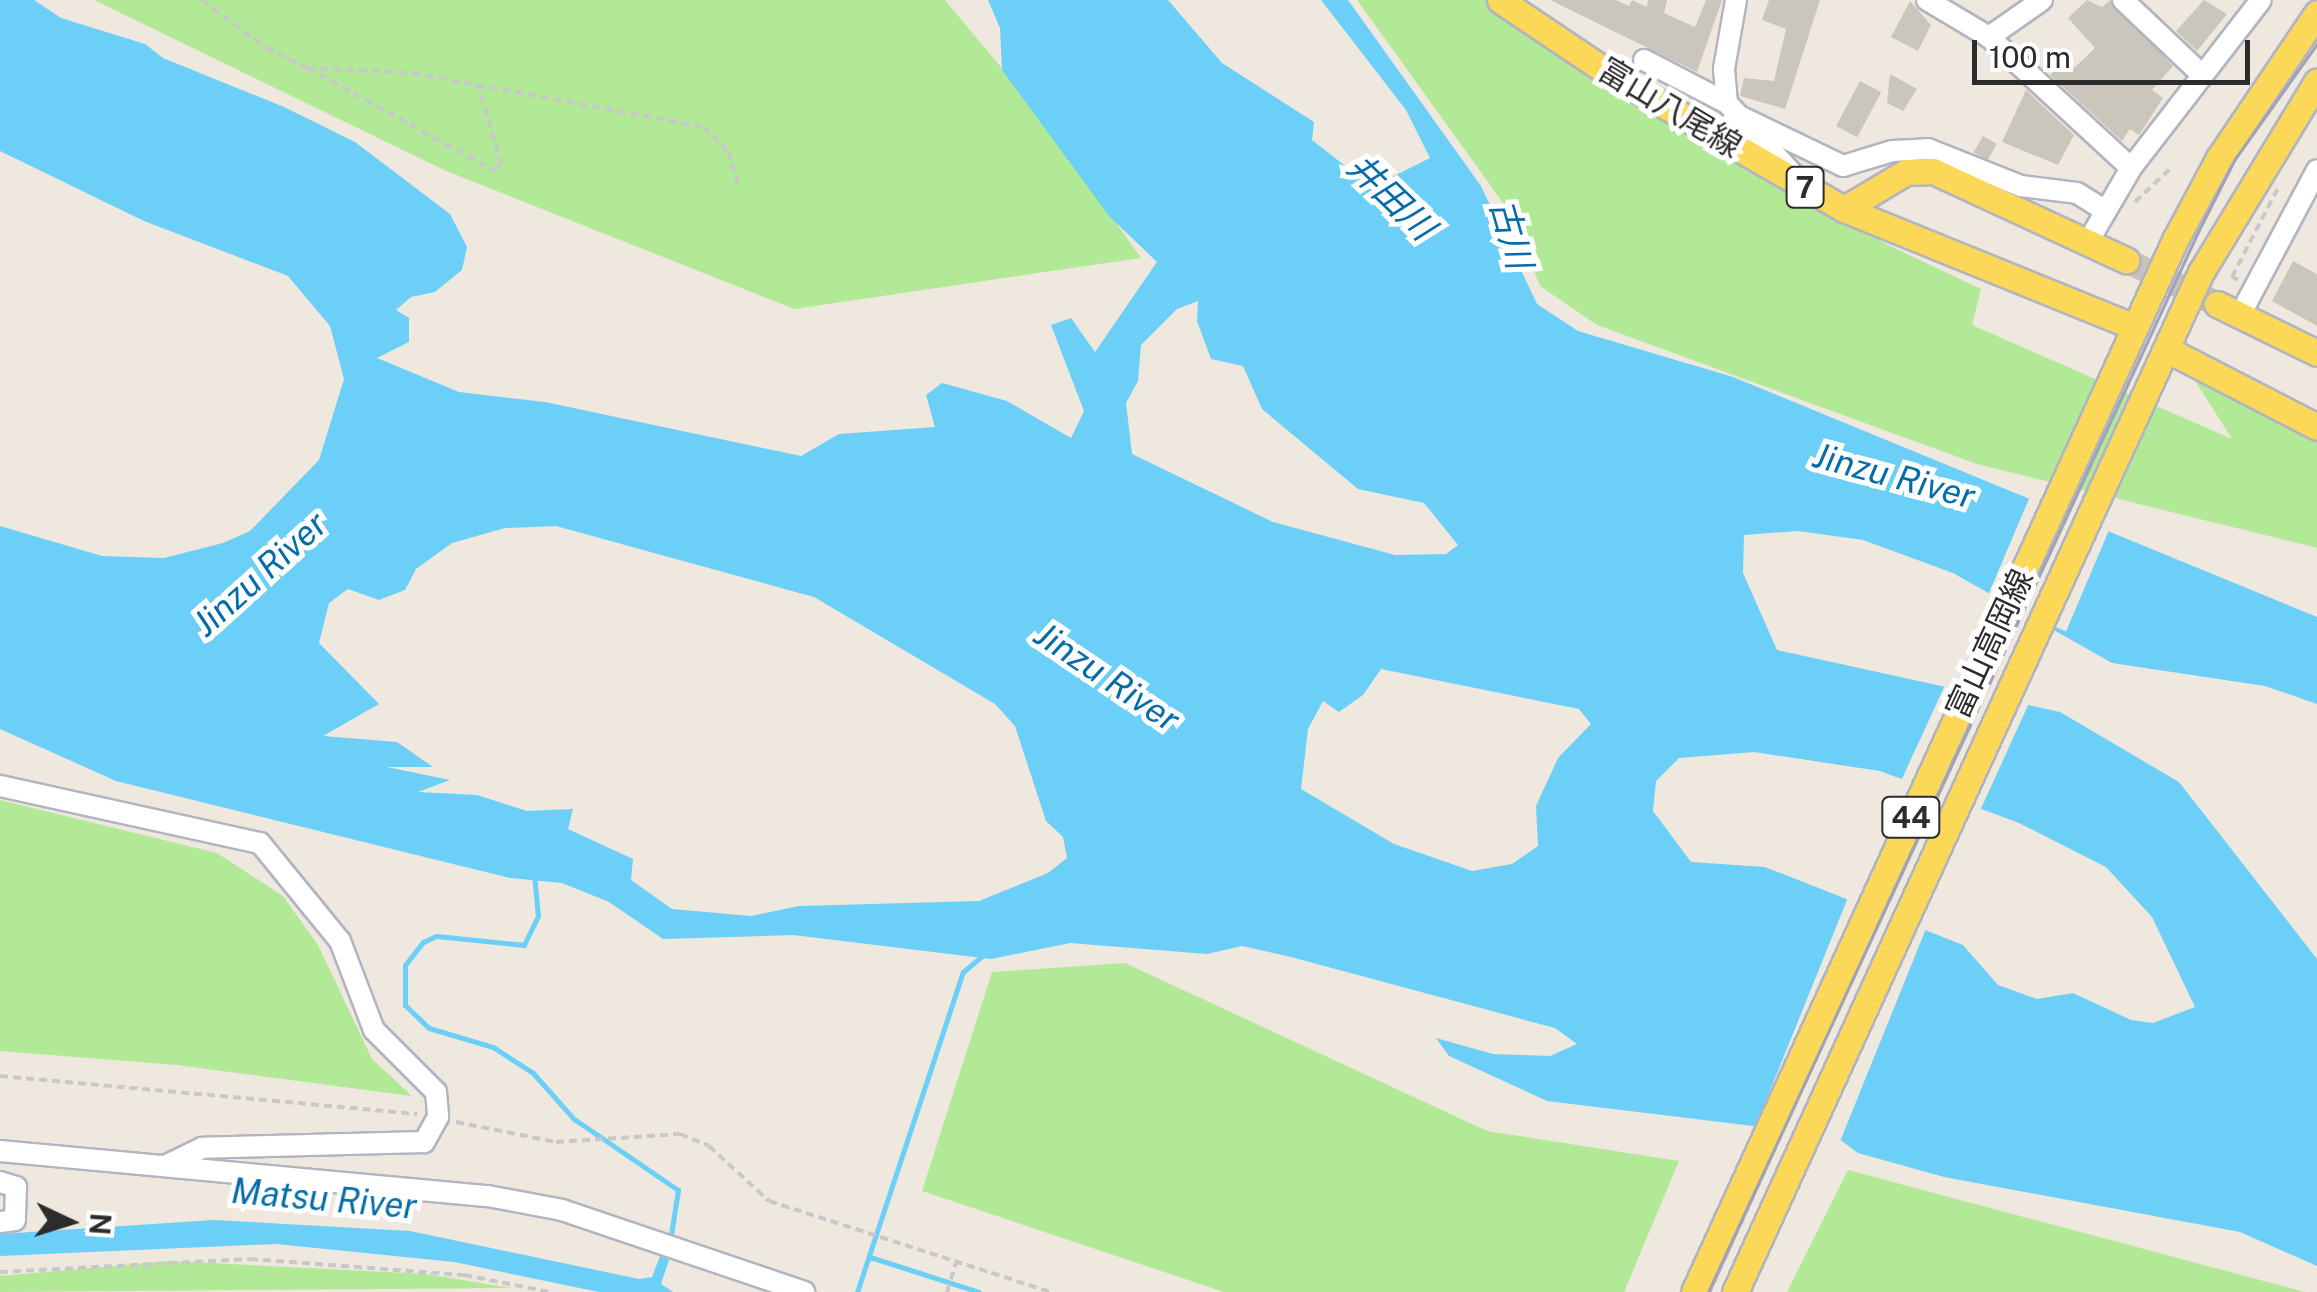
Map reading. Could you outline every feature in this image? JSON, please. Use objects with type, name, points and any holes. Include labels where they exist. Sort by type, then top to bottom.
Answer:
[{"type":"main road","name":"富山八尾線","points":[[1500,0],[1610,74],[1844,209],[2131,334]]},
{"type":"main road","name":"富山高岡線","points":[[1694,1292],[2131,334],[2218,158],[2317,13]]},
{"type":"main road","name":"富山高岡線","points":[[1735,1292],[2164,354],[2252,178],[2317,80]]},
{"type":"main road","name":"7","points":[[1844,209],[1906,172],[1933,171],[2126,260]]},
{"type":"main road","points":[[2228,309],[2317,352]]},
{"type":"main road","points":[[2164,354],[2317,427]]},
{"type":"street","points":[[1736,0],[1724,69],[1731,109],[1805,187]]},
{"type":"street","points":[[1927,0],[1990,38],[2131,168]]},
{"type":"street","points":[[1990,38],[2042,0]]},
{"type":"street","points":[[2123,0],[2200,74]]},
{"type":"street","points":[[2089,240],[2131,168],[2261,0]]},
{"type":"street","points":[[1644,60],[1843,166],[1892,151],[1928,148],[2021,186],[2076,192],[2106,211]]},
{"type":"street","points":[[2228,309],[2316,175]]},
{"type":"street","points":[[0,786],[260,843],[340,940],[374,1030],[436,1092],[438,1117],[424,1142],[202,1148],[167,1165]]},
{"type":"street","points":[[0,1151],[400,1185],[562,1210],[804,1292]]},
{"type":"street","points":[[0,1182],[16,1186],[15,1220],[0,1222]]},
{"type":"path","points":[[202,0],[266,48],[493,170],[501,165],[478,84]]},
{"type":"path","points":[[307,68],[478,84],[702,127],[728,151],[739,188]]},
{"type":"path","points":[[2131,206],[2172,167]]},
{"type":"path","points":[[0,1076],[438,1117],[556,1142],[680,1134],[709,1146],[769,1200],[1050,1292]]},
{"type":"path","points":[[0,1272],[250,1259],[464,1274],[550,1292]]},
{"type":"path","points":[[947,1292],[956,1263]]},
{"type":"green space","points":[[94,0],[945,0],[1035,108],[1141,258],[794,309],[444,170]]},
{"type":"green space","points":[[1357,0],[1490,0],[1630,98],[1888,245],[1981,289],[1972,325],[2232,439],[2194,379],[2317,431],[2317,548],[1977,464],[1597,325],[1540,286],[1514,218]]},
{"type":"green space","points":[[0,800],[217,853],[283,896],[318,945],[372,1059],[412,1096],[177,1065],[0,1051]]},
{"type":"green space","points":[[1125,963],[1487,1131],[1679,1161],[1624,1292],[1224,1292],[922,1191],[992,972]]},
{"type":"green space","points":[[1848,1170],[2305,1292],[1787,1292]]},
{"type":"green space","points":[[171,1261],[426,1274],[511,1288],[0,1292],[0,1276]]},
{"type":"water","points":[[0,0],[34,0],[61,18],[145,44],[163,58],[284,107],[355,142],[450,214],[467,247],[462,270],[435,292],[411,297],[396,310],[409,318],[409,342],[377,358],[459,392],[545,402],[801,456],[839,434],[935,427],[926,395],[942,383],[1007,401],[1071,438],[1084,411],[1051,325],[1071,318],[1095,352],[1157,262],[1109,216],[1002,70],[1000,28],[988,0],[1168,0],[1222,63],[1314,122],[1312,140],[1372,187],[1430,158],[1406,110],[1321,0],[1348,0],[1481,186],[1537,304],[1578,331],[1733,377],[2317,617],[2317,704],[2265,686],[2112,663],[1953,573],[1863,540],[1798,531],[1744,535],[1743,573],[1777,650],[2060,712],[2179,782],[2317,959],[2317,1266],[2240,1232],[1944,1177],[1858,1153],[1835,1136],[1547,1101],[1449,1056],[1436,1038],[1493,1054],[1550,1056],[1577,1044],[1555,1028],[1291,957],[1242,946],[1207,954],[1070,943],[991,959],[793,935],[663,939],[609,902],[562,883],[510,878],[116,781],[0,729],[0,526],[102,556],[164,558],[223,543],[250,531],[319,460],[344,379],[330,326],[288,276],[144,221],[0,151]],"holes":[[[1198,301],[1197,321],[1211,359],[1243,366],[1262,409],[1358,489],[1424,503],[1458,545],[1446,554],[1395,555],[1273,522],[1132,454],[1126,403],[1138,381],[1141,345],[1177,309]],[[556,526],[814,597],[995,704],[1015,726],[1046,821],[1063,837],[1067,858],[1048,873],[979,901],[799,906],[751,916],[672,909],[631,880],[633,859],[568,829],[573,809],[527,811],[477,795],[418,792],[450,780],[387,767],[433,767],[397,742],[323,736],[379,704],[319,643],[329,603],[348,589],[379,600],[405,590],[416,569],[452,543],[505,528]],[[1381,669],[1579,709],[1591,724],[1558,758],[1536,806],[1538,846],[1512,864],[1472,871],[1394,844],[1301,789],[1308,729],[1323,701],[1339,712],[1363,695]],[[1754,752],[1880,771],[2019,823],[2106,867],[2152,917],[2195,1007],[2153,1023],[2131,1020],[2073,993],[2037,999],[1998,985],[1963,945],[1765,867],[1691,862],[1653,811],[1656,781],[1679,758]]]},
{"type":"water","points":[[214,1220],[410,1231],[639,1279],[652,1277],[660,1256],[669,1260],[661,1284],[673,1292],[599,1292],[454,1262],[276,1244],[0,1256],[0,1234]]},
{"type":"pier","points":[[2031,494],[2110,528],[2066,632],[1987,598]]},
{"type":"pier","points":[[1946,683],[2030,701],[1979,813],[1900,783]]},
{"type":"pier","points":[[1849,895],[1927,926],[1829,1168],[1752,1136]]},
{"type":"building","points":[[1550,0],[1616,0],[1629,6],[1632,0],[1647,7],[1648,0],[1667,0],[1664,13],[1695,27],[1706,0],[1722,0],[1697,72]]},
{"type":"building","points":[[1769,0],[1820,0],[1785,109],[1740,96],[1744,78],[1774,81],[1786,29],[1762,20]]},
{"type":"building","points":[[2087,0],[2102,7],[2110,0],[2173,66],[2152,90],[2163,98],[2139,135],[2130,129],[2122,141],[2050,75],[2062,63],[2070,72],[2095,48],[2068,18]]},
{"type":"building","points":[[2204,0],[2227,14],[2197,51],[2176,31]]},
{"type":"building","points":[[1910,1],[1931,25],[1918,51],[1891,37]]},
{"type":"building","points":[[1890,74],[1917,89],[1903,111],[1887,103]]},
{"type":"building","points":[[1860,81],[1881,92],[1857,137],[1836,126]]},
{"type":"building","points":[[2026,90],[2074,135],[2058,165],[2002,142]]},
{"type":"building","points":[[1983,136],[1997,144],[1987,160],[1974,152]]},
{"type":"building","points":[[2293,261],[2317,274],[2317,326],[2272,301]]},
{"type":"waterway","points":[[534,874],[538,916],[524,945],[436,936],[423,942],[405,965],[405,1005],[429,1028],[493,1047],[533,1073],[574,1119],[678,1190],[670,1241]]},
{"type":"waterway","points":[[857,1292],[963,972],[982,956]]},
{"type":"waterway","points":[[870,1257],[979,1292]]},
{"type":"tunnel","points":[[2126,260],[2212,301]]},
{"type":"tram line","points":[[1708,1292],[2199,230],[2235,159],[2317,44]]},
{"type":"water label","name":"井田川","points":[[1391,197]]},
{"type":"water label","name":"古川","points":[[1511,234]]},
{"type":"water label","name":"Jinzu River","points":[[1894,476]]},
{"type":"water label","name":"Jinzu River","points":[[260,574]]},
{"type":"water label","name":"Jinzu River","points":[[1107,677]]},
{"type":"water label","name":"Matsu River","points":[[324,1199]]}]
